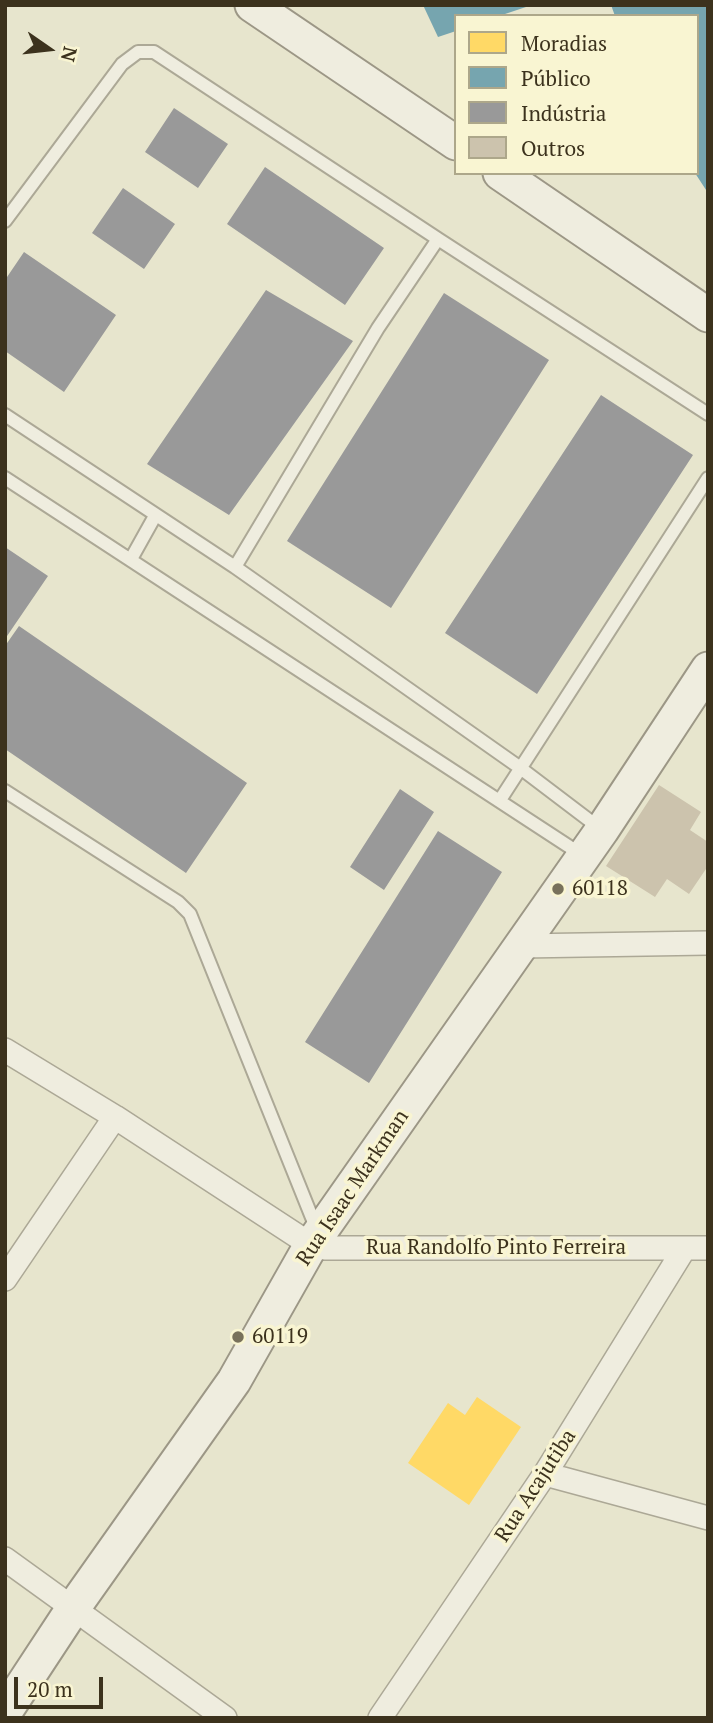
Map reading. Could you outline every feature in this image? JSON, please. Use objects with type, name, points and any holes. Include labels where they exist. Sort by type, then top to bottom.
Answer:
[{"type":"street","points":[[262,8],[454,142]]},
{"type":"street","points":[[503,175],[708,315]]},
{"type":"street","name":"Rua Isaac Markman","points":[[5,1712],[74,1607],[234,1381],[315,1240],[522,946],[708,669]]},
{"type":"street","points":[[522,946],[708,943]]},
{"type":"street","name":"Rua Randolfo Pinto Ferreira","points":[[5,1050],[315,1240],[337,1248],[708,1248]]},
{"type":"street","points":[[5,1279],[116,1117]]},
{"type":"street","name":"Rua Acajutiba","points":[[380,1718],[545,1474],[684,1249]]},
{"type":"street","points":[[545,1474],[708,1518]]},
{"type":"street","points":[[5,1559],[225,1718]]},
{"type":"lane","points":[[5,221],[122,64],[138,52],[154,52],[708,414]]},
{"type":"lane","points":[[235,567],[385,317],[438,239]]},
{"type":"lane","points":[[5,415],[235,567],[519,767],[592,843]]},
{"type":"lane","points":[[5,478],[500,800],[592,843]]},
{"type":"lane","points":[[500,800],[708,478]]},
{"type":"lane","points":[[131,559],[155,516]]},
{"type":"lane","points":[[5,791],[178,902],[190,914],[315,1240]]},
{"type":"building: Moradias","points":[[477,1397],[521,1427],[469,1505],[408,1463],[448,1403],[465,1415]]},
{"type":"building: Público","points":[[423,5],[529,5],[505,14],[454,14],[454,32],[438,37]]},
{"type":"building: Público","points":[[611,5],[708,5],[708,193],[696,175],[699,175],[699,14],[614,14]]},
{"type":"building: Indústria","points":[[174,108],[228,144],[198,188],[145,152]]},
{"type":"building: Indústria","points":[[265,167],[384,248],[345,305],[227,224]]},
{"type":"building: Indústria","points":[[123,188],[175,224],[144,269],[92,233]]},
{"type":"building: Indústria","points":[[24,252],[116,315],[64,392],[5,351],[5,280]]},
{"type":"building: Indústria","points":[[266,290],[353,341],[229,515],[147,464]]},
{"type":"building: Indústria","points":[[444,293],[549,360],[391,608],[287,541]]},
{"type":"building: Indústria","points":[[601,395],[693,455],[537,694],[445,633]]},
{"type":"building: Indústria","points":[[5,547],[48,576],[5,639]]},
{"type":"building: Indústria","points":[[19,626],[247,783],[186,873],[5,749],[5,646]]},
{"type":"building: Indústria","points":[[400,789],[434,812],[384,890],[350,867]]},
{"type":"building: Indústria","points":[[438,831],[502,872],[369,1083],[305,1042]]},
{"type":"building: Outros","points":[[659,785],[701,812],[690,830],[708,842],[708,866],[689,894],[667,879],[655,897],[606,866]]},
{"type":"place","name":"60118","points":[[558,889]]},
{"type":"place","name":"60119","points":[[238,1337]]}]
